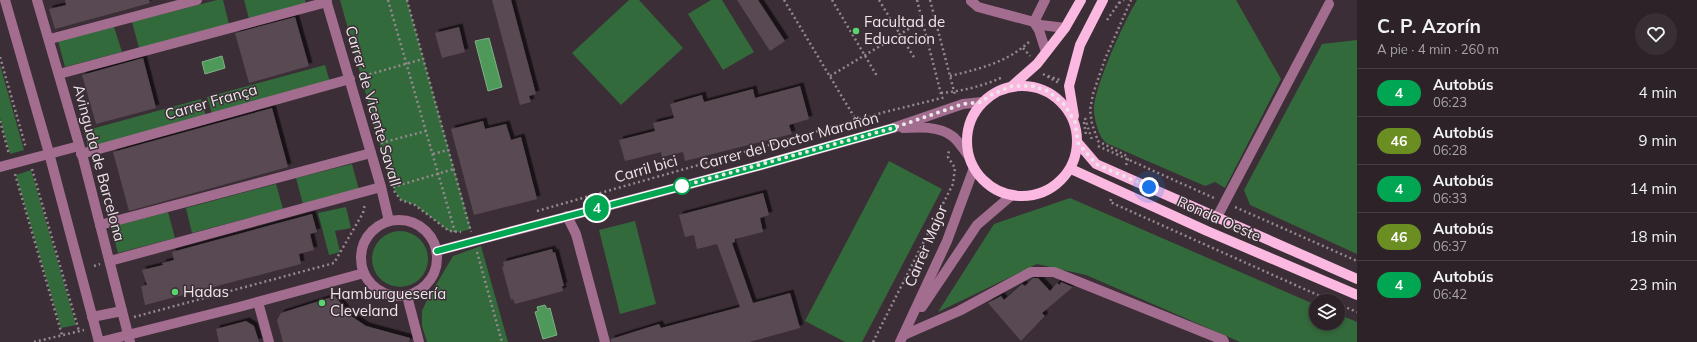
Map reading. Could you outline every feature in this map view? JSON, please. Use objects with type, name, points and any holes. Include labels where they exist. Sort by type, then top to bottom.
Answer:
[{"type":"main road","points":[[1081,0],[1065,28],[1037,64],[1012,86],[989,96],[982,102],[973,114],[967,134],[968,155],[974,168],[982,179],[996,190],[1012,195],[1036,195],[1053,188],[1071,169],[1083,142],[1069,86],[1080,45],[1103,0]]},
{"type":"main road","points":[[1012,86],[1032,86],[1048,91],[1064,104],[1078,120]]},
{"type":"main road","name":"Ronda Oeste","points":[[1083,142],[1096,164],[1357,279]]},
{"type":"main road","name":"Ronda Oeste","points":[[1071,169],[1207,231],[1357,295]]},
{"type":"street","points":[[5,0],[49,153],[99,342],[129,339],[364,273]]},
{"type":"street","name":"Avinguda de Barcelona","points":[[37,0],[60,74],[110,261],[129,339]]},
{"type":"street","points":[[50,39],[197,0]]},
{"type":"street","points":[[1045,0],[1036,26],[1046,52]]},
{"type":"street","points":[[60,74],[326,1]]},
{"type":"street","name":"Carrer de Vicente Savall","points":[[326,1],[381,187],[389,221]]},
{"type":"street","points":[[970,2],[978,7],[1036,26],[1041,25],[1065,28]]},
{"type":"street","points":[[1217,217],[1329,4]]},
{"type":"street","name":"Carrer França","points":[[0,167],[49,153],[80,150],[350,79]]},
{"type":"street","points":[[893,128],[951,108],[982,102]]},
{"type":"street","points":[[893,128],[921,127],[944,132],[952,136],[968,155]]},
{"type":"street","name":"Carrer del Doctor Marañón","points":[[437,251],[757,167],[893,128]]},
{"type":"street","points":[[100,225],[371,153]]},
{"type":"street","name":"Carrer Major","points":[[902,339],[947,241],[974,168]]},
{"type":"street","points":[[110,261],[381,187]]},
{"type":"street","name":"Carrer Major","points":[[902,339],[977,225],[1012,195]]},
{"type":"street","points":[[567,216],[576,234],[605,342]]},
{"type":"street","points":[[408,220],[425,230],[433,238],[437,251],[438,261],[435,275],[425,288],[407,296],[391,296],[380,292],[369,282],[364,273],[361,261],[362,250],[367,237],[378,226],[389,221],[408,220]]},
{"type":"street","points":[[902,339],[959,311],[1031,272],[1054,272],[1223,340],[1224,342]]},
{"type":"street","points":[[407,296],[419,342]]},
{"type":"street","points":[[258,302],[269,342]]},
{"type":"street","points":[[93,322],[123,316]]},
{"type":"path","points":[[388,0],[455,232]]},
{"type":"path","points":[[407,0],[502,342]]},
{"type":"path","points":[[784,0],[856,120]]},
{"type":"path","points":[[832,0],[877,76]]},
{"type":"path","points":[[880,0],[915,59]]},
{"type":"path","points":[[917,0],[940,90],[951,108]]},
{"type":"path","points":[[930,0],[955,96],[951,108]]},
{"type":"path","points":[[1107,12],[1124,0]]},
{"type":"path","points":[[1128,160],[1124,155],[1098,141],[1092,124],[1090,110],[1093,94],[1105,59],[1131,0]]},
{"type":"path","points":[[1103,26],[1120,2]]},
{"type":"path","points":[[830,76],[922,21]]},
{"type":"path","points":[[950,76],[985,68],[1007,58],[1023,48],[1036,34],[1036,26]]},
{"type":"path","points":[[0,57],[79,332]]},
{"type":"path","points":[[350,79],[423,59]]},
{"type":"path","name":"Carril bici","points":[[530,213],[856,120],[943,97],[955,96]]},
{"type":"path","points":[[1083,111],[1092,142],[1100,148],[1357,261]]},
{"type":"path","points":[[1078,120],[1083,142]]},
{"type":"path","points":[[0,121],[62,335]]},
{"type":"path","points":[[381,143],[426,131]]},
{"type":"path","points":[[873,342],[953,184],[955,168],[948,158],[952,136]]},
{"type":"path","points":[[433,154],[448,150]]},
{"type":"path","points":[[1119,162],[1126,165]]},
{"type":"path","points":[[394,187],[454,169]]},
{"type":"path","points":[[381,187],[391,185],[401,200],[415,205],[449,231],[460,232],[478,227]]},
{"type":"path","points":[[123,316],[334,263],[363,212],[367,191]]},
{"type":"path","points":[[1345,307],[1357,312]]},
{"type":"path","points":[[34,342],[79,332],[93,322]]},
{"type":"shaded area","points":[[217,0],[223,0],[229,24],[139,48],[132,22]]},
{"type":"shaded area","points":[[244,0],[305,0],[306,4],[249,19]]},
{"type":"shaded area","points":[[340,0],[407,0],[471,229],[460,232],[449,231],[415,205],[401,200],[391,185]]},
{"type":"shaded area","points":[[629,0],[639,0],[683,48],[621,105],[572,53]]},
{"type":"shaded area","points":[[711,0],[722,0],[754,52],[723,70],[688,14]]},
{"type":"shaded area","points":[[1137,0],[1236,0],[1281,79],[1225,188],[1215,182],[1205,186],[1106,143],[1099,133],[1094,112],[1098,88],[1110,56]]},
{"type":"shaded area","points":[[114,27],[122,52],[65,67],[58,41]]},
{"type":"shaded area","points":[[489,38],[502,87],[488,91],[475,41]]},
{"type":"shaded area","points":[[1357,40],[1357,254],[1250,205],[1244,190],[1322,44]]},
{"type":"shaded area","points":[[222,56],[225,68],[205,74],[202,62]]},
{"type":"shaded area","points":[[0,65],[24,150],[10,154],[0,118]]},
{"type":"shaded area","points":[[325,65],[330,82],[212,114],[207,97]]},
{"type":"shaded area","points":[[201,99],[206,116],[88,148],[84,131]]},
{"type":"shaded area","points":[[889,161],[942,189],[862,342],[845,342],[805,321]]},
{"type":"shaded area","points":[[352,164],[359,190],[303,204],[296,178]]},
{"type":"shaded area","points":[[31,170],[76,325],[61,328],[16,175]]},
{"type":"shaded area","points":[[276,184],[283,209],[192,233],[186,208]]},
{"type":"shaded area","points":[[1070,198],[1309,302],[1309,330],[1345,330],[1345,317],[1357,322],[1357,342],[1240,342],[1086,275],[1037,264],[938,312],[994,224]]},
{"type":"shaded area","points":[[346,207],[351,228],[335,231],[340,252],[329,255],[318,213]]},
{"type":"shaded area","points":[[168,212],[175,238],[118,253],[111,227]]},
{"type":"shaded area","points":[[635,221],[656,304],[620,314],[599,230]]},
{"type":"shaded area","points":[[400,231],[411,233],[420,239],[426,248],[428,259],[426,270],[420,279],[411,285],[400,287],[389,285],[380,279],[374,270],[372,259],[374,248],[380,239],[389,233]]},
{"type":"shaded area","points":[[481,246],[508,342],[427,342],[422,326],[422,311],[426,302],[453,256]]},
{"type":"shaded area","points":[[545,305],[547,309],[550,308],[557,335],[543,339],[535,312],[538,311],[537,307]]},
{"type":"building","points":[[65,0],[149,0],[150,3],[55,29],[49,9],[66,5]]},
{"type":"building","points":[[492,0],[511,0],[536,94],[529,96],[531,102],[520,105]]},
{"type":"building","points":[[737,0],[758,0],[785,41],[770,51]]},
{"type":"building","points":[[295,17],[309,66],[249,83],[235,33]]},
{"type":"building","points":[[459,27],[465,52],[442,58],[435,33]]},
{"type":"building","points":[[143,58],[156,108],[96,124],[82,75]]},
{"type":"building","points":[[800,86],[809,119],[789,125],[792,134],[685,161],[683,152],[662,157],[661,152],[625,161],[619,140],[655,131],[653,123],[674,118],[670,104],[702,95],[704,102],[753,89],[755,98]]},
{"type":"building","points":[[272,108],[288,167],[129,211],[113,152]]},
{"type":"building","points":[[483,121],[485,129],[506,124],[511,140],[521,137],[537,199],[474,215],[451,129]]},
{"type":"building","points":[[763,193],[769,215],[760,218],[763,232],[735,239],[735,242],[732,243],[753,303],[790,293],[800,328],[749,342],[611,342],[611,339],[659,324],[661,328],[740,307],[717,244],[697,249],[694,235],[685,237],[679,215]]},
{"type":"building","points":[[312,214],[317,232],[310,234],[314,250],[299,254],[301,264],[145,305],[141,286],[147,285],[142,270],[163,265],[162,263],[174,260],[172,252]]},
{"type":"building","points":[[552,249],[553,253],[555,252],[564,286],[562,286],[563,291],[515,304],[513,299],[511,300],[502,267],[504,266],[503,262]]},
{"type":"building","points":[[1033,278],[1038,278],[1050,291],[1057,283],[1060,285],[1061,282],[1073,287],[1042,313],[1045,316],[1021,341],[988,303],[1001,296],[1004,300],[1022,284],[1025,286]]},
{"type":"building","points":[[335,296],[351,316],[366,326],[410,338],[409,342],[283,342],[277,320],[281,313]]},
{"type":"building","points":[[246,321],[254,326],[259,342],[219,342],[216,329]]},
{"type":"bus line","name":"4","points":[[437,251],[477,242],[893,128]]},
{"type":"place","name":"Facultad de Educacion","points":[[856,31]]},
{"type":"place","name":"Hadas","points":[[175,292]]},
{"type":"place","name":"Hamburguesería Cleveland","points":[[322,303]]},
{"type":"route","points":[[682,186],[893,128],[963,104],[982,102],[989,96],[1012,86],[1032,86],[1048,91],[1064,104],[1075,122],[1078,143],[1096,164],[1149,187]]}]
